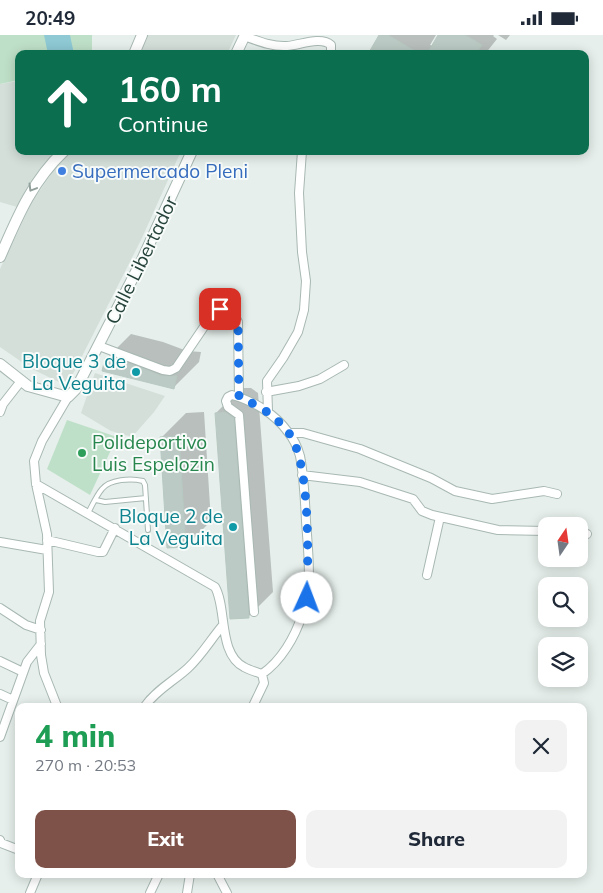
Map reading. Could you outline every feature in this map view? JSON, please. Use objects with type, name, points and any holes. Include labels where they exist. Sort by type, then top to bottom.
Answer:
[{"type":"street","points":[[136,50],[142,35]]},
{"type":"street","points":[[238,50],[244,35],[268,45],[286,46],[323,41],[330,45],[331,50]]},
{"type":"street","points":[[0,257],[32,188],[61,155]]},
{"type":"street","name":"Calle Libertador","points":[[56,703],[44,673],[41,655],[40,621],[49,592],[47,540],[36,484],[34,461],[42,441],[68,397],[76,389],[99,347],[190,155]]},
{"type":"street","points":[[268,411],[267,381],[298,332],[304,310],[306,281],[302,252],[299,193],[302,155]]},
{"type":"street","points":[[99,347],[170,371],[176,368],[214,311],[220,309],[229,310],[234,314],[238,322],[239,397]]},
{"type":"street","points":[[0,364],[28,386],[68,397]]},
{"type":"street","points":[[266,392],[299,386],[320,379],[344,365]]},
{"type":"street","points":[[0,413],[3,404],[21,381]]},
{"type":"street","points":[[254,612],[239,415],[228,407],[226,401],[232,395],[268,411],[289,433],[299,454],[302,475],[308,559],[307,598],[302,615],[288,644],[276,662],[262,674]]},
{"type":"street","points":[[289,433],[303,433],[360,449],[423,475],[455,491],[492,499],[521,493],[544,491],[557,494]]},
{"type":"street","points":[[302,475],[360,482],[413,499],[422,511],[440,517],[498,530],[538,531]]},
{"type":"street","points":[[36,484],[215,587],[220,596],[223,625],[228,646],[235,660],[243,667],[262,674]]},
{"type":"street","points":[[427,575],[440,517]]},
{"type":"street","points":[[47,540],[98,553],[104,552],[114,529]]},
{"type":"street","points":[[0,542],[47,550]]},
{"type":"street","points":[[0,608],[26,625],[40,630]]},
{"type":"street","points":[[148,703],[159,690],[188,668],[223,625]]},
{"type":"street","points":[[0,737],[27,662],[41,644]]},
{"type":"street","points":[[0,661],[23,672]]},
{"type":"street","points":[[254,703],[264,683],[262,674]]},
{"type":"street","points":[[0,694],[13,700]]},
{"type":"street","points":[[0,842],[15,848]]},
{"type":"street","points":[[30,893],[36,878]]},
{"type":"street","points":[[150,893],[157,878]]},
{"type":"street","points":[[187,893],[189,878]]},
{"type":"street","points":[[220,878],[228,893]]},
{"type":"lane","points":[[88,513],[102,489],[108,485],[120,481],[143,481],[145,485],[148,530]]},
{"type":"lane","points":[[96,500],[105,502],[146,498]]},
{"type":"shaded area","points":[[142,35],[236,35],[229,50],[136,50]]},
{"type":"shaded area","points":[[15,82],[15,155],[53,155],[35,177],[17,207],[0,202],[0,84]]},
{"type":"shaded area","points":[[67,155],[179,155],[141,240],[74,372],[69,380],[61,383],[32,369],[0,347],[0,269],[32,202],[56,167]]},
{"type":"shaded area","points":[[95,373],[165,396],[132,437],[111,431],[81,413]]},
{"type":"green space","points":[[0,35],[92,35],[92,50],[15,50],[15,81],[0,84]]},
{"type":"green space","name":"Polideportivo Luis Espelozin","points":[[67,420],[117,437],[90,495],[47,469]]},
{"type":"water","points":[[44,35],[70,35],[73,50],[47,50]]},
{"type":"building","points":[[379,35],[388,35],[413,50],[370,50]]},
{"type":"building","points":[[438,35],[465,35],[482,45],[479,50],[429,50]]},
{"type":"building","name":"Bloque 3 de La Veguita","points":[[105,358],[137,366],[162,376],[177,376],[174,389],[102,371]]},
{"type":"building","name":"Bloque 2 de La Veguita","points":[[225,412],[234,418],[249,618],[230,619],[215,413]]},
{"type":"building","points":[[179,436],[186,547],[167,548],[160,437]]},
{"type":"place","name":"Supermercado Pleni","points":[[62,171]]},
{"type":"place","name":"Bloque 3 de La Veguita","points":[[136,372]]},
{"type":"place","name":"Polideportivo Luis Espelozin","points":[[82,453]]},
{"type":"place","name":"Bloque 2 de La Veguita","points":[[233,527]]},
{"type":"route","points":[[220,309],[229,310],[234,314],[238,322],[239,397],[268,411],[289,433],[299,454],[304,486],[308,559],[307,598]]}]
